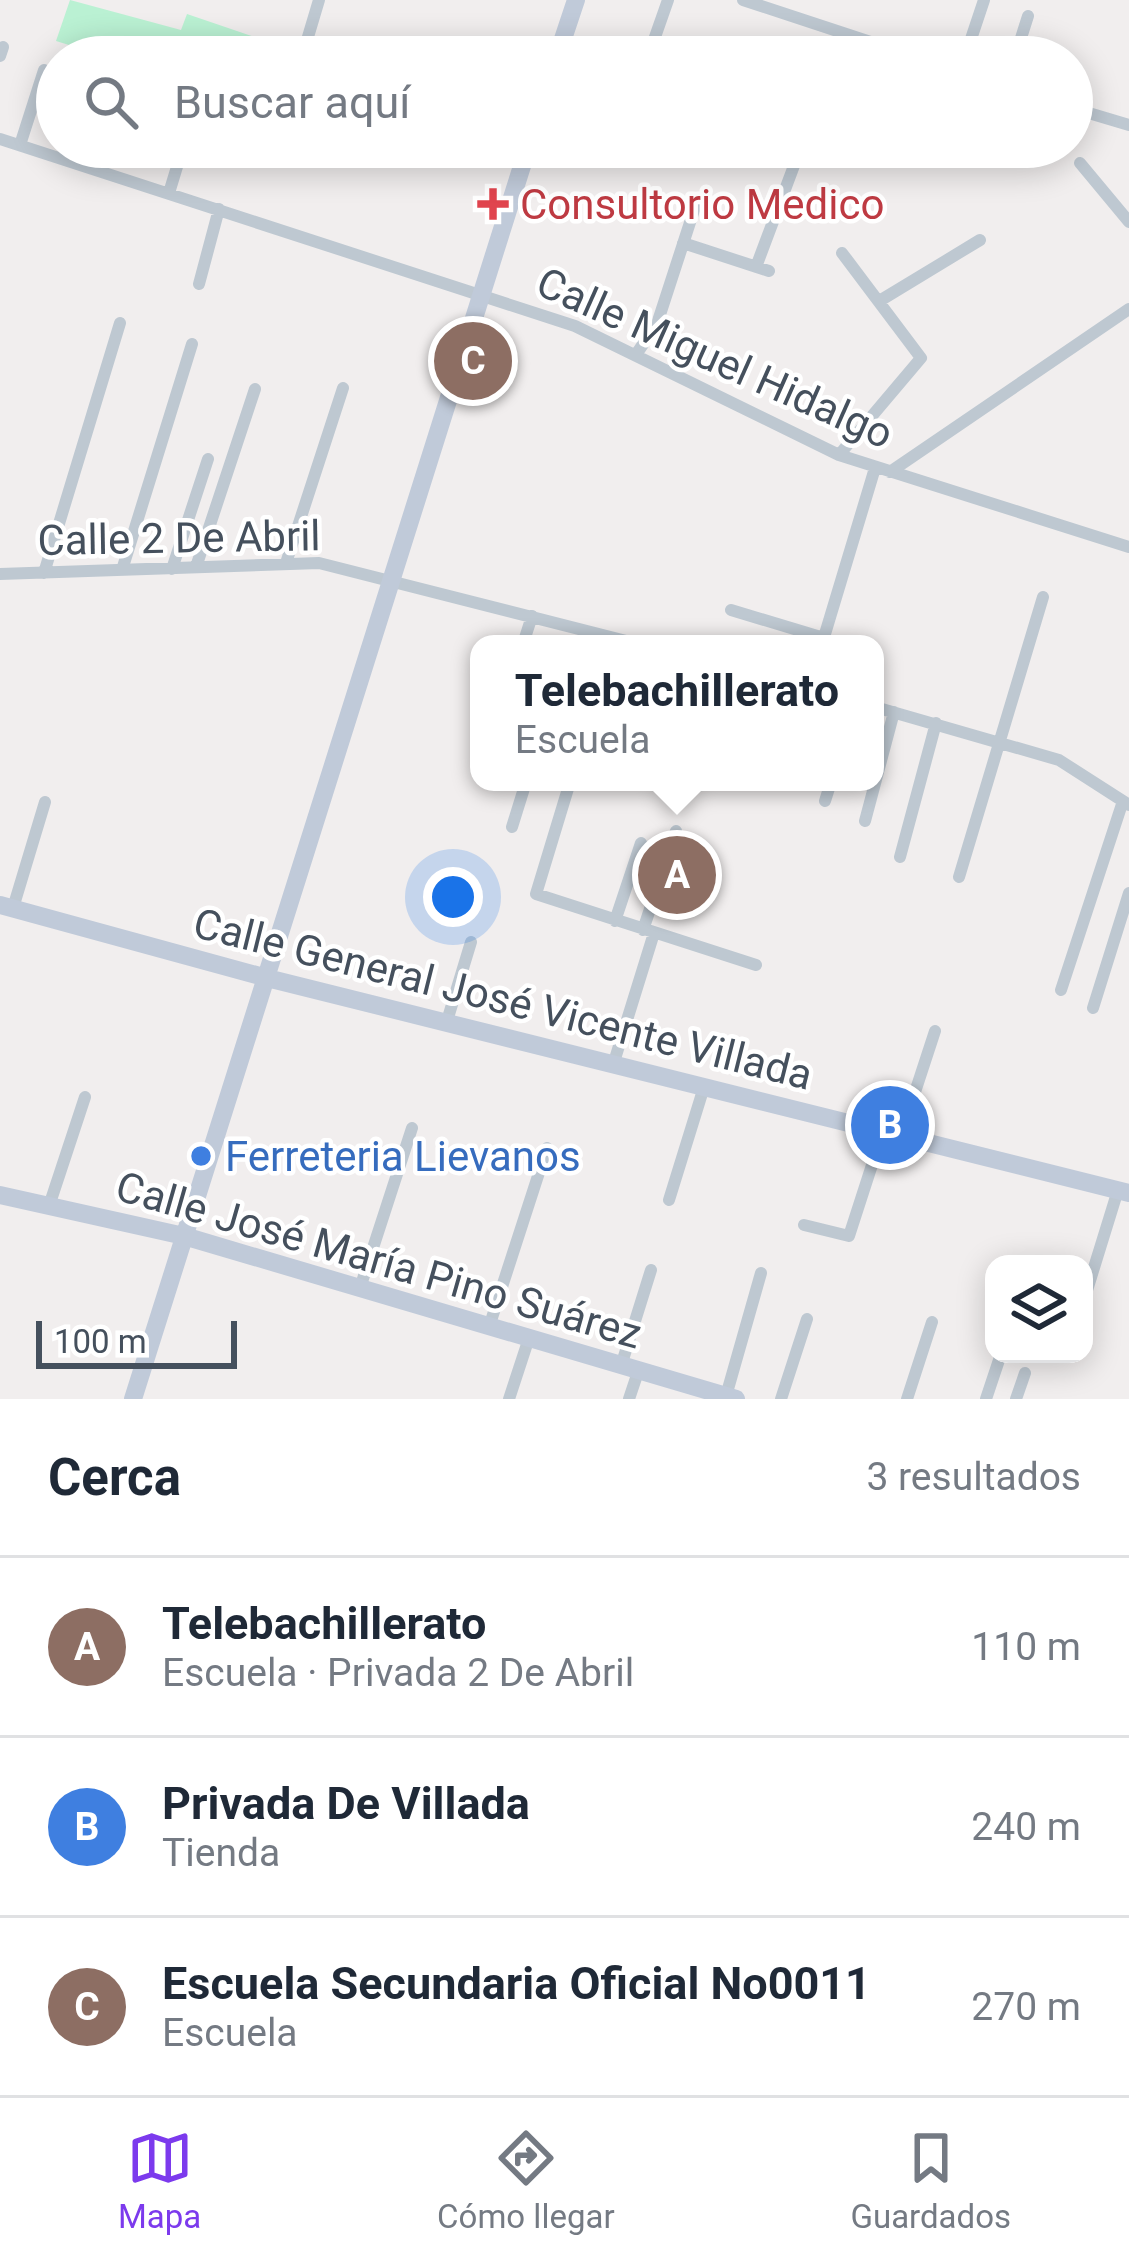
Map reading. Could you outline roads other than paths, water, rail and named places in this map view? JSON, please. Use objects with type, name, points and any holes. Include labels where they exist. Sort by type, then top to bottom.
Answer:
[{"type":"main road","points":[[564,36],[576,0]]},
{"type":"main road","points":[[133,1399],[521,168]]},
{"type":"main road","name":"Calle General José Vicente Villada","points":[[7,907],[267,978],[1124,1192]]},
{"type":"main road","name":"Calle José María Pino Suárez","points":[[0,1195],[184,1236],[732,1398]]},
{"type":"street","points":[[308,36],[319,0]]},
{"type":"street","points":[[655,36],[668,0]]},
{"type":"street","points":[[743,0],[852,36]]},
{"type":"street","points":[[972,36],[985,0]]},
{"type":"street","points":[[1022,36],[1028,16]]},
{"type":"street","points":[[20,145],[36,95]]},
{"type":"street","points":[[1093,114],[1129,125]]},
{"type":"street","name":"Calle Miguel Hidalgo","points":[[0,139],[36,150]]},
{"type":"street","name":"Calle Miguel Hidalgo","points":[[93,168],[482,293],[637,353],[791,436],[839,455],[1129,547]]},
{"type":"street","points":[[169,193],[177,168]]},
{"type":"street","points":[[682,243],[762,269],[794,168]]},
{"type":"street","points":[[1084,168],[1129,222]]},
{"type":"street","points":[[637,353],[657,324],[696,204]]},
{"type":"street","points":[[199,284],[219,209]]},
{"type":"street","points":[[881,299],[980,240]]},
{"type":"street","points":[[839,455],[921,358],[842,253]]},
{"type":"street","points":[[890,472],[1129,309]]},
{"type":"street","points":[[44,573],[120,323]]},
{"type":"street","points":[[122,570],[192,344]]},
{"type":"street","points":[[286,563],[343,388]]},
{"type":"street","points":[[196,567],[255,389]]},
{"type":"street","points":[[172,569],[208,459]]},
{"type":"street","points":[[825,635],[874,467]]},
{"type":"street","name":"Calle 2 De Abril","points":[[0,574],[333,565],[597,635]]},
{"type":"street","points":[[959,878],[1043,597]]},
{"type":"street","points":[[731,610],[805,635]]},
{"type":"street","points":[[526,635],[532,616]]},
{"type":"street","points":[[572,635],[574,627]]},
{"type":"street","points":[[884,709],[1003,740],[1059,760],[1126,803],[1061,990]]},
{"type":"street","points":[[884,751],[894,712]]},
{"type":"street","points":[[899,857],[936,723]]},
{"type":"street","points":[[512,826],[523,791]]},
{"type":"street","points":[[567,791],[536,894],[756,964]]},
{"type":"street","points":[[825,801],[828,791]]},
{"type":"street","points":[[866,821],[874,791]]},
{"type":"street","points":[[7,907],[45,802]]},
{"type":"street","points":[[614,1062],[676,831]]},
{"type":"street","points":[[616,921],[641,843]]},
{"type":"street","points":[[1094,1008],[1129,893]]},
{"type":"street","points":[[447,1021],[471,942]]},
{"type":"street","points":[[804,1225],[849,1236],[935,1031]]},
{"type":"street","points":[[669,1200],[704,1087]]},
{"type":"street","points":[[49,1206],[85,1097]]},
{"type":"street","points":[[360,1288],[412,1128]]},
{"type":"street","points":[[489,1327],[547,1148]]},
{"type":"street","points":[[1093,1276],[1124,1192]]},
{"type":"street","points":[[629,1399],[629,1369],[651,1270]]},
{"type":"street","points":[[732,1398],[761,1273]]},
{"type":"street","points":[[781,1399],[807,1319]]},
{"type":"street","points":[[907,1399],[932,1322]]},
{"type":"street","points":[[509,1399],[529,1338]]},
{"type":"street","points":[[986,1399],[998,1363]]},
{"type":"street","points":[[1016,1399],[1025,1372]]},
{"type":"place","name":"Consultorio Medico","points":[[493,204]]},
{"type":"place","name":"Escuela Secundaria Oficial No0011","points":[[473,361]]},
{"type":"place","name":"Telebachillerato","points":[[677,875]]},
{"type":"place","name":"Privada De Villada","points":[[890,1125]]},
{"type":"place","name":"Ferreteria Lievanos","points":[[201,1156]]}]
